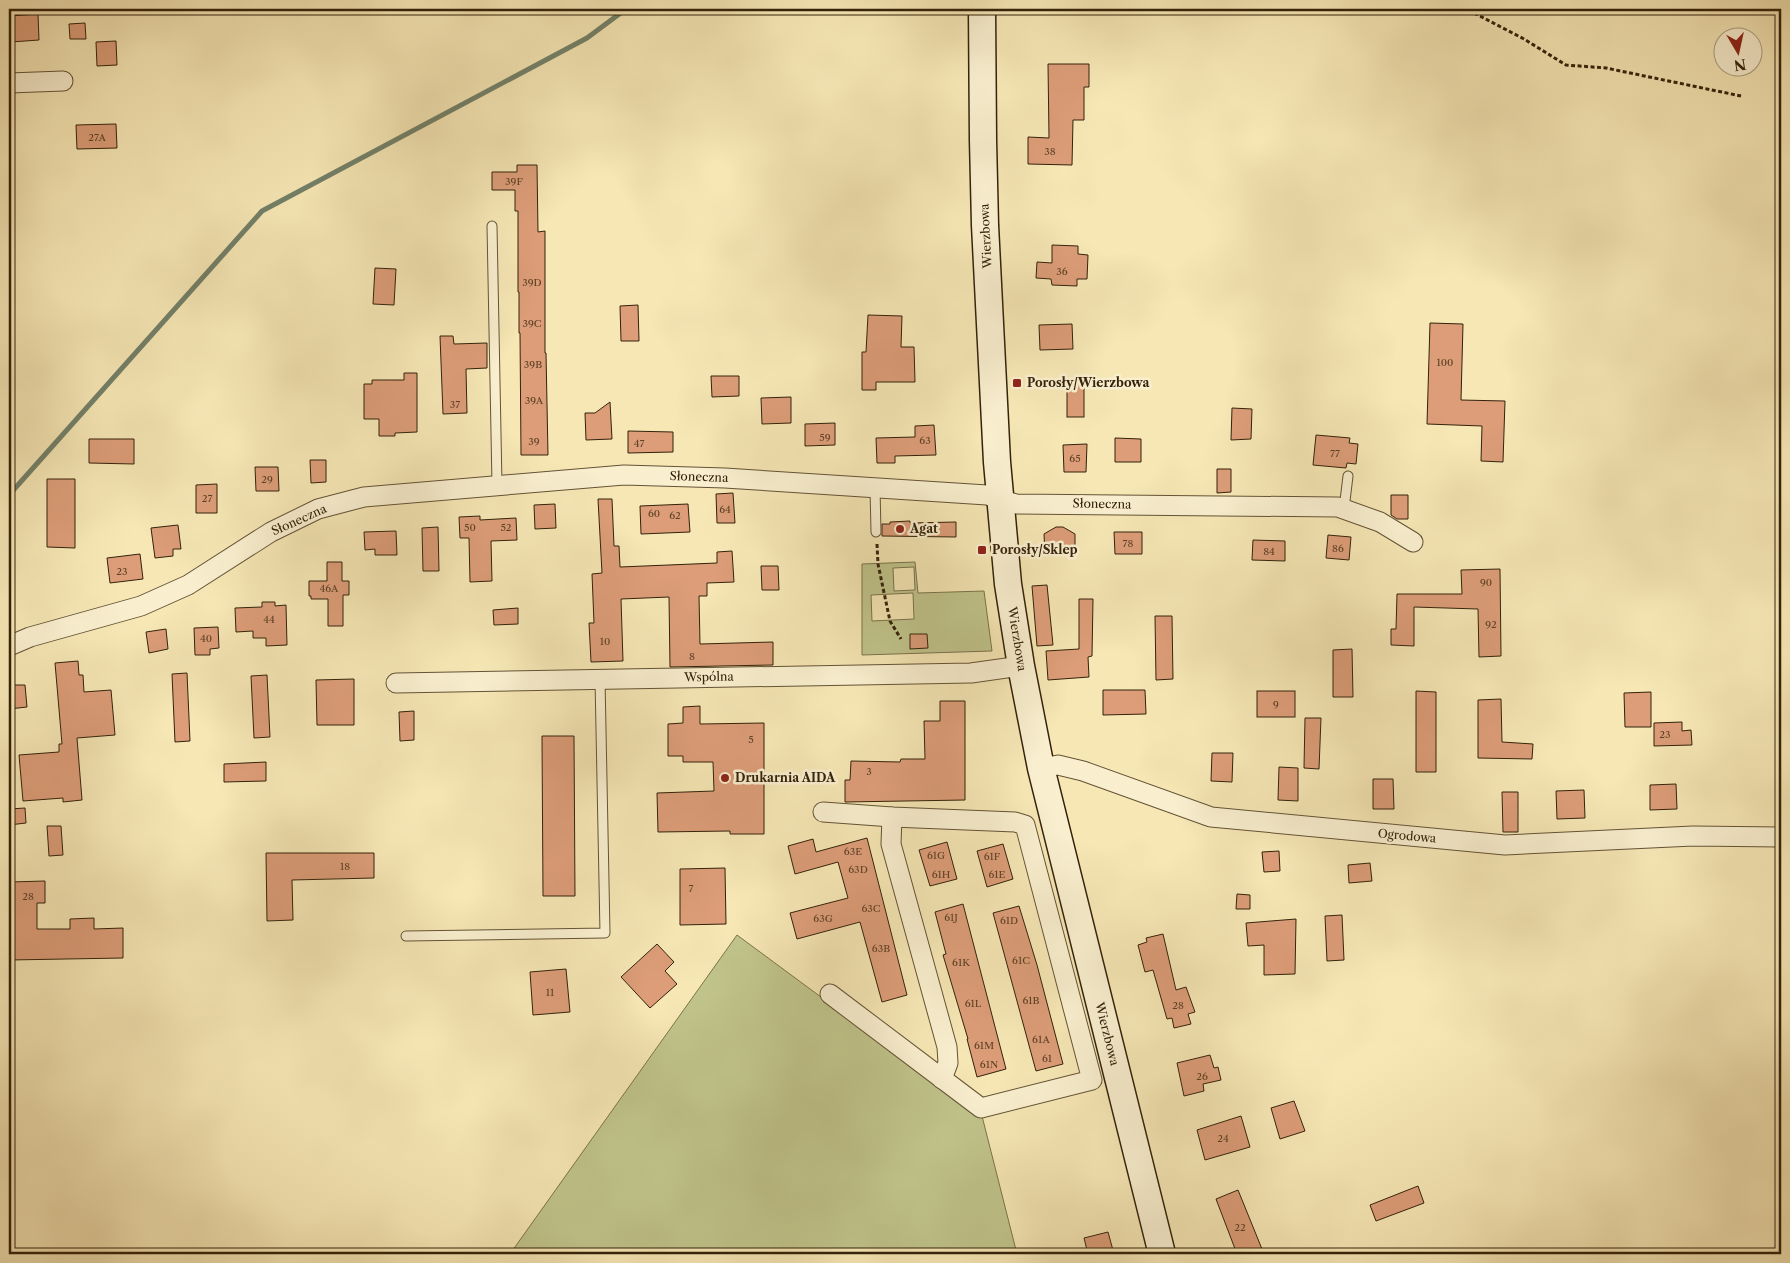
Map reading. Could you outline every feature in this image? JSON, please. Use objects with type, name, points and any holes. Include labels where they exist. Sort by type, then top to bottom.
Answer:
[{"type":"street","name":"Wierzbowa","points":[[982,9],[985,225],[1000,499],[1008,584],[1021,666],[1041,768],[1162,1254]]},
{"type":"street","points":[[9,83],[63,82]]},
{"type":"street","name":"Słoneczna","points":[[9,646],[30,637],[141,606],[188,585],[271,532],[318,509],[364,497],[624,475],[725,478],[987,495],[1016,504],[1338,507],[1380,522],[1413,542]]},
{"type":"street","name":"Wspólna","points":[[396,683],[971,673],[1021,666]]},
{"type":"street","name":"Ogrodowa","points":[[1041,768],[1058,765],[1083,772],[1211,818],[1505,845],[1693,836],[1781,837]]},
{"type":"street","points":[[823,812],[1015,822],[1025,825],[1053,818]]},
{"type":"street","points":[[892,817],[891,844],[947,1048],[948,1063],[942,1079]]},
{"type":"street","points":[[1025,825],[1092,1080]]},
{"type":"street","points":[[830,994],[981,1108],[1117,1074]]},
{"type":"lane","points":[[492,226],[497,485]]},
{"type":"lane","points":[[1344,509],[1348,476]]},
{"type":"lane","points":[[875,488],[876,532]]},
{"type":"lane","points":[[406,936],[605,933],[600,678]]},
{"type":"path","points":[[1462,9],[1500,26],[1566,65],[1606,68],[1741,96]]},
{"type":"path","points":[[876,532],[878,564],[890,621],[901,639]]},
{"type":"shaded area","points":[[915,562],[918,593],[984,591],[992,651],[862,655],[862,564]],"holes":[[[914,567],[915,590],[894,591],[893,568]],[[913,593],[914,619],[872,621],[871,595]]]},
{"type":"shaded area","points":[[1781,668],[1781,797],[1778,678]]},
{"type":"shaded area","points":[[737,935],[982,1116],[1017,1254],[510,1254]]},
{"type":"building","points":[[38,14],[39,40],[11,42],[10,16]]},
{"type":"building","points":[[85,23],[86,39],[70,39],[69,24]]},
{"type":"building","points":[[116,41],[117,65],[97,66],[96,42]]},
{"type":"building","points":[[1048,64],[1089,64],[1089,87],[1084,87],[1084,120],[1073,120],[1072,165],[1028,164],[1028,137],[1049,138]]},
{"type":"building","points":[[116,124],[117,148],[77,149],[76,125]]},
{"type":"building","points":[[517,165],[537,165],[538,232],[545,231],[545,353],[548,455],[521,455],[518,211],[515,211],[515,190],[492,190],[492,172],[517,172]]},
{"type":"building","points":[[1052,245],[1078,246],[1078,254],[1088,255],[1087,279],[1077,279],[1077,286],[1052,285],[1051,279],[1036,278],[1037,262],[1052,263]]},
{"type":"building","points":[[375,268],[396,269],[394,305],[373,304]]},
{"type":"building","points":[[638,305],[639,341],[621,341],[620,306]]},
{"type":"building","points":[[868,315],[902,316],[901,347],[914,347],[915,382],[876,382],[876,390],[862,390],[862,352],[866,352]]},
{"type":"building","points":[[1430,323],[1463,324],[1461,400],[1505,401],[1503,462],[1481,461],[1482,426],[1427,424]]},
{"type":"building","points":[[1072,324],[1073,349],[1040,350],[1039,325]]},
{"type":"building","points":[[440,336],[453,336],[454,344],[487,343],[487,368],[466,369],[467,413],[443,414]]},
{"type":"building","points":[[404,373],[417,373],[417,432],[395,433],[395,436],[379,436],[379,419],[364,419],[364,384],[372,384],[372,380],[404,380]]},
{"type":"building","points":[[711,376],[739,376],[739,396],[712,397]]},
{"type":"building","points":[[1067,381],[1084,381],[1084,417],[1067,417]]},
{"type":"building","points":[[791,397],[791,423],[762,424],[761,398]]},
{"type":"building","points":[[610,402],[612,439],[586,440],[585,413],[595,413]]},
{"type":"building","points":[[1232,408],[1252,409],[1251,439],[1231,440]]},
{"type":"building","points":[[835,423],[835,445],[805,446],[805,424]]},
{"type":"building","points":[[934,425],[936,455],[895,456],[895,463],[877,463],[876,438],[915,437],[915,426]]},
{"type":"building","points":[[628,431],[673,432],[673,452],[628,453]]},
{"type":"building","points":[[1316,435],[1350,438],[1349,443],[1358,444],[1356,464],[1347,463],[1346,468],[1313,465]]},
{"type":"building","points":[[1115,438],[1141,439],[1141,462],[1115,462]]},
{"type":"building","points":[[89,439],[134,439],[134,464],[89,463]]},
{"type":"building","points":[[1087,444],[1086,472],[1064,472],[1063,445]]},
{"type":"building","points":[[310,460],[326,460],[326,482],[311,483]]},
{"type":"building","points":[[255,467],[278,467],[279,491],[256,491]]},
{"type":"building","points":[[1217,469],[1231,469],[1231,492],[1217,493]]},
{"type":"building","points":[[47,479],[75,479],[75,548],[47,547]]},
{"type":"building","points":[[217,484],[217,513],[196,513],[196,485]]},
{"type":"building","points":[[733,493],[735,523],[717,523],[716,494]]},
{"type":"building","points":[[1391,495],[1408,495],[1408,519],[1397,519],[1391,515]]},
{"type":"building","points":[[598,499],[612,499],[614,546],[619,546],[620,567],[717,563],[717,552],[732,551],[734,582],[707,583],[707,596],[699,596],[700,644],[773,642],[773,665],[670,667],[669,597],[621,599],[623,661],[591,662],[589,623],[594,623],[592,574],[602,573]]},
{"type":"building","points":[[555,504],[556,528],[535,529],[534,505]]},
{"type":"building","points":[[688,504],[690,532],[641,534],[640,506]]},
{"type":"building","points":[[480,516],[480,520],[516,518],[517,540],[491,541],[492,581],[470,582],[469,538],[460,538],[459,517]]},
{"type":"building","points":[[910,521],[910,523],[956,522],[956,537],[882,536],[882,524]]},
{"type":"building","points":[[178,525],[181,549],[173,549],[173,556],[155,558],[151,528]]},
{"type":"building","points":[[438,527],[439,571],[423,571],[422,528]]},
{"type":"building","points":[[1056,527],[1063,527],[1075,534],[1075,555],[1045,555],[1044,534]]},
{"type":"building","points":[[396,531],[397,555],[375,555],[375,549],[365,550],[364,532]]},
{"type":"building","points":[[1114,532],[1142,532],[1142,554],[1115,554]]},
{"type":"building","points":[[1328,535],[1351,537],[1349,560],[1326,558]]},
{"type":"building","points":[[1253,540],[1285,541],[1285,561],[1252,560]]},
{"type":"building","points":[[140,554],[143,579],[110,583],[107,558]]},
{"type":"building","points":[[327,562],[342,562],[342,581],[349,581],[349,595],[343,595],[343,626],[328,626],[328,599],[311,599],[311,596],[309,596],[309,581],[327,581]]},
{"type":"building","points":[[761,566],[778,566],[779,590],[762,590]]},
{"type":"building","points":[[1500,569],[1501,656],[1479,657],[1478,609],[1414,607],[1414,646],[1391,645],[1391,629],[1396,629],[1397,594],[1462,594],[1461,570]]},
{"type":"building","points":[[1047,585],[1053,645],[1037,646],[1032,586]]},
{"type":"building","points":[[1079,599],[1093,599],[1092,656],[1088,657],[1089,677],[1048,680],[1046,651],[1079,649]]},
{"type":"building","points":[[262,602],[275,602],[275,606],[286,605],[287,645],[266,646],[266,638],[253,638],[253,631],[236,632],[235,608],[262,607]]},
{"type":"building","points":[[518,608],[518,624],[494,625],[493,610]]},
{"type":"building","points":[[1155,616],[1172,616],[1173,679],[1156,680]]},
{"type":"building","points":[[218,627],[219,648],[210,649],[210,655],[195,655],[194,628]]},
{"type":"building","points":[[166,629],[168,649],[149,653],[146,632]]},
{"type":"building","points":[[910,634],[927,634],[928,648],[910,649]]},
{"type":"building","points":[[1352,649],[1353,697],[1333,697],[1333,650]]},
{"type":"building","points":[[78,661],[79,675],[83,675],[84,692],[111,690],[115,735],[77,738],[82,800],[63,802],[63,798],[23,801],[19,755],[59,752],[59,744],[62,744],[55,663]]},
{"type":"building","points":[[187,673],[190,741],[175,742],[172,674]]},
{"type":"building","points":[[267,675],[270,737],[254,738],[251,676]]},
{"type":"building","points":[[354,679],[354,725],[317,725],[316,680]]},
{"type":"building","points":[[9,685],[25,685],[27,707],[9,709]]},
{"type":"building","points":[[1103,690],[1145,690],[1146,714],[1103,715]]},
{"type":"building","points":[[1257,691],[1295,691],[1295,717],[1257,717]]},
{"type":"building","points":[[1416,691],[1436,692],[1436,772],[1416,772]]},
{"type":"building","points":[[1651,692],[1651,727],[1625,727],[1624,693]]},
{"type":"building","points":[[1501,699],[1502,742],[1533,744],[1532,759],[1478,758],[1478,700]]},
{"type":"building","points":[[940,701],[965,701],[965,800],[845,802],[845,780],[850,780],[851,761],[900,762],[901,759],[925,759],[924,721],[940,721]]},
{"type":"building","name":"Drukarnia AIDA","points":[[700,706],[700,724],[764,723],[764,834],[730,834],[730,831],[658,832],[657,793],[714,791],[713,762],[683,762],[683,756],[668,756],[668,724],[683,723],[683,707]]},
{"type":"building","points":[[414,711],[414,740],[400,741],[399,712]]},
{"type":"building","points":[[1305,718],[1321,718],[1319,769],[1304,768]]},
{"type":"building","points":[[1682,722],[1682,731],[1691,730],[1692,745],[1654,746],[1654,723]]},
{"type":"building","points":[[542,736],[574,736],[575,896],[543,896]]},
{"type":"building","points":[[1212,753],[1233,753],[1232,782],[1211,781]]},
{"type":"building","points":[[266,762],[266,781],[224,782],[224,764]]},
{"type":"building","points":[[1279,767],[1298,768],[1298,801],[1278,800]]},
{"type":"building","points":[[1373,779],[1393,779],[1394,809],[1373,809]]},
{"type":"building","points":[[1676,784],[1677,809],[1650,810],[1650,785]]},
{"type":"building","points":[[1584,790],[1585,818],[1557,819],[1556,791]]},
{"type":"building","points":[[1502,792],[1518,792],[1518,832],[1503,832]]},
{"type":"building","points":[[25,808],[26,823],[9,825],[9,809]]},
{"type":"building","points":[[47,826],[61,826],[63,855],[49,856]]},
{"type":"building","points":[[867,838],[907,995],[882,1002],[860,922],[797,939],[790,913],[848,898],[838,862],[795,874],[788,846],[813,839],[816,852]]},
{"type":"building","points":[[947,842],[957,879],[930,886],[919,850]]},
{"type":"building","points":[[1003,844],[1013,879],[987,887],[977,851]]},
{"type":"building","points":[[1279,851],[1280,871],[1264,872],[1262,852]]},
{"type":"building","points":[[266,853],[374,853],[374,878],[292,880],[293,920],[267,921]]},
{"type":"building","points":[[1370,863],[1372,881],[1349,883],[1348,865]]},
{"type":"building","points":[[725,868],[726,924],[680,925],[680,869]]},
{"type":"building","points":[[45,881],[45,903],[37,903],[37,929],[70,929],[70,919],[94,918],[94,929],[123,928],[123,958],[9,960],[10,882]]},
{"type":"building","points":[[1237,894],[1250,895],[1250,909],[1236,909]]},
{"type":"building","points":[[963,904],[1006,1069],[977,1077],[968,1039],[943,955],[946,954],[935,912]]},
{"type":"building","points":[[1019,906],[1037,965],[1063,1064],[1036,1071],[993,913]]},
{"type":"building","points":[[1342,915],[1344,960],[1327,961],[1325,916]]},
{"type":"building","points":[[1296,919],[1295,974],[1264,975],[1264,945],[1248,946],[1246,923]]},
{"type":"building","points":[[1163,934],[1176,990],[1186,987],[1195,1012],[1188,1014],[1191,1024],[1174,1028],[1172,1018],[1167,1019],[1153,970],[1145,972],[1138,945],[1147,942],[1146,938]]},
{"type":"building","points":[[657,944],[674,962],[665,971],[677,984],[650,1008],[621,977]]},
{"type":"building","points":[[566,969],[570,1012],[533,1015],[530,972]]},
{"type":"building","points":[[1210,1055],[1214,1068],[1218,1067],[1221,1080],[1203,1084],[1204,1091],[1184,1096],[1177,1063]]},
{"type":"building","points":[[1294,1101],[1305,1131],[1280,1139],[1271,1108]]},
{"type":"building","points":[[1241,1116],[1250,1147],[1205,1160],[1197,1130]]},
{"type":"building","points":[[1418,1186],[1424,1203],[1376,1221],[1370,1205]]},
{"type":"building","points":[[1238,1190],[1264,1254],[1237,1254],[1216,1199]]},
{"type":"building","points":[[1108,1232],[1114,1254],[1088,1254],[1084,1238]]},
{"type":"waterway","points":[[9,495],[262,211],[587,38],[626,9]]},
{"type":"place","name":"Porosły/Wierzbowa","points":[[1017,383]]},
{"type":"place","name":"Agat","points":[[900,529]]},
{"type":"place","name":"Porosły/Sklep","points":[[982,550]]},
{"type":"place","name":"Drukarnia AIDA","points":[[725,778]]}]
